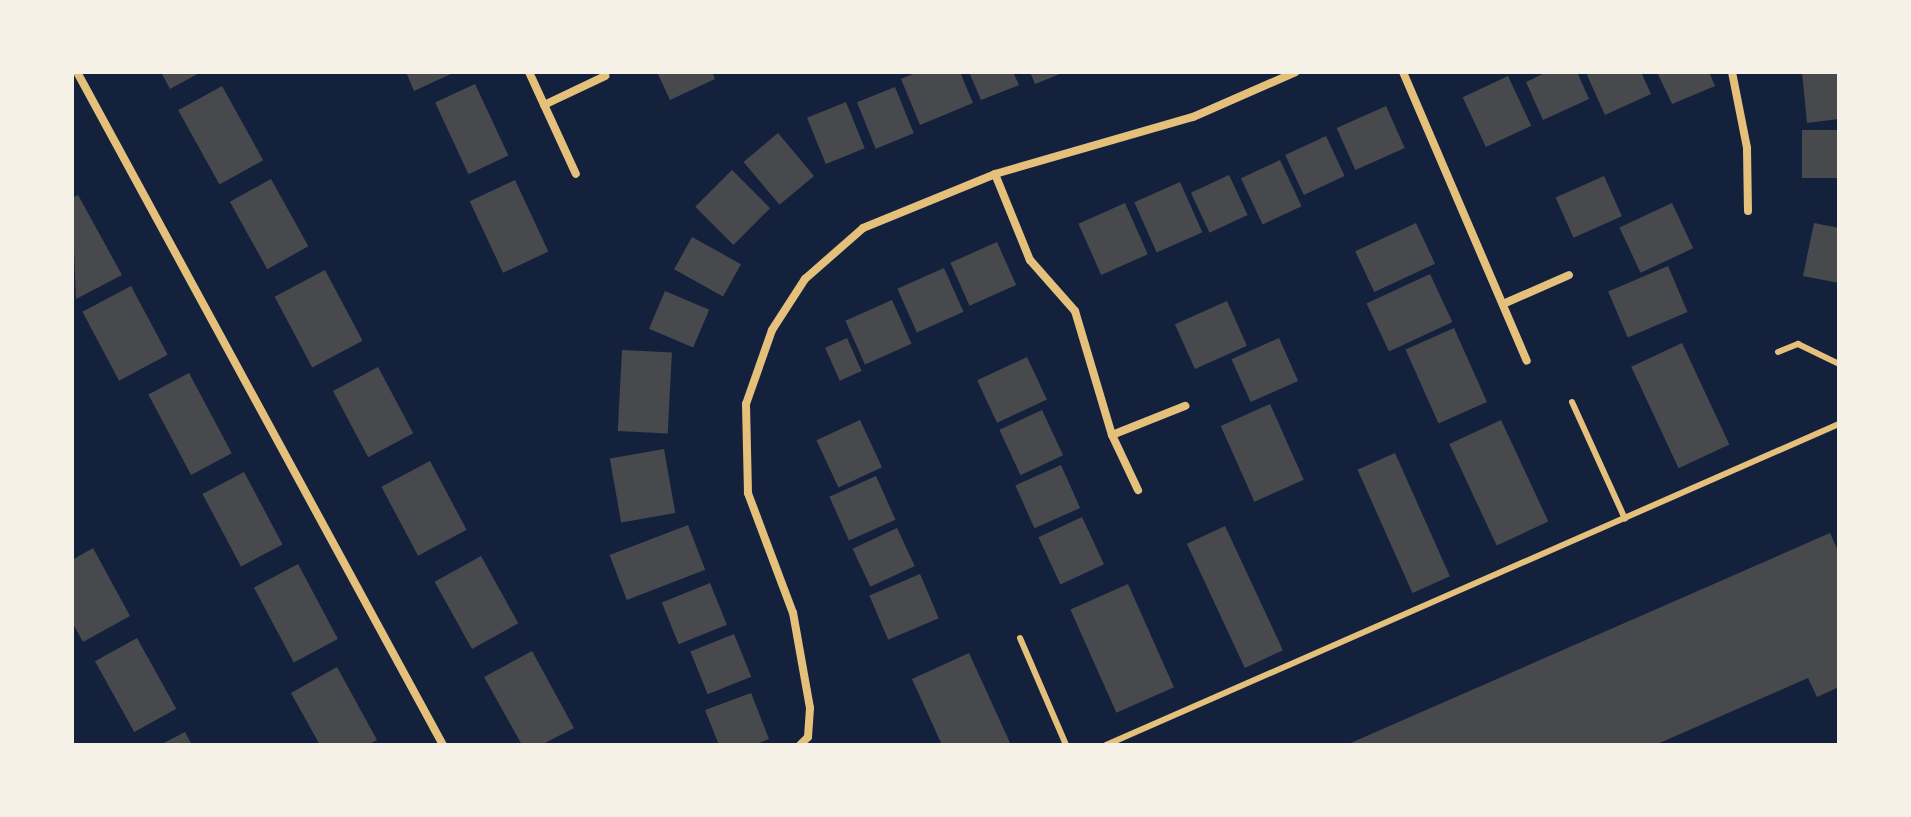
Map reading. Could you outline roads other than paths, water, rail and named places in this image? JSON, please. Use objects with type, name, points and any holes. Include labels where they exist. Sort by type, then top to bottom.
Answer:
[{"type":"street","points":[[77,72],[443,745]]},
{"type":"street","points":[[529,72],[576,174]]},
{"type":"street","points":[[800,745],[808,737],[810,708],[793,613],[748,493],[746,404],[772,330],[805,279],[863,228],[995,174],[1193,117],[1296,72]]},
{"type":"street","points":[[1403,72],[1527,361]]},
{"type":"street","points":[[1732,72],[1747,148],[1748,211]]},
{"type":"street","points":[[544,105],[605,76]]},
{"type":"street","points":[[995,174],[1030,260],[1075,311],[1112,435],[1138,490]]},
{"type":"street","points":[[1503,304],[1569,275]]},
{"type":"street","points":[[1112,435],[1185,406]]},
{"type":"lane","points":[[1778,352],[1798,344],[1839,364]]},
{"type":"lane","points":[[1572,402],[1625,519]]},
{"type":"lane","points":[[1106,745],[1839,424]]},
{"type":"lane","points":[[1020,638],[1066,745]]}]
